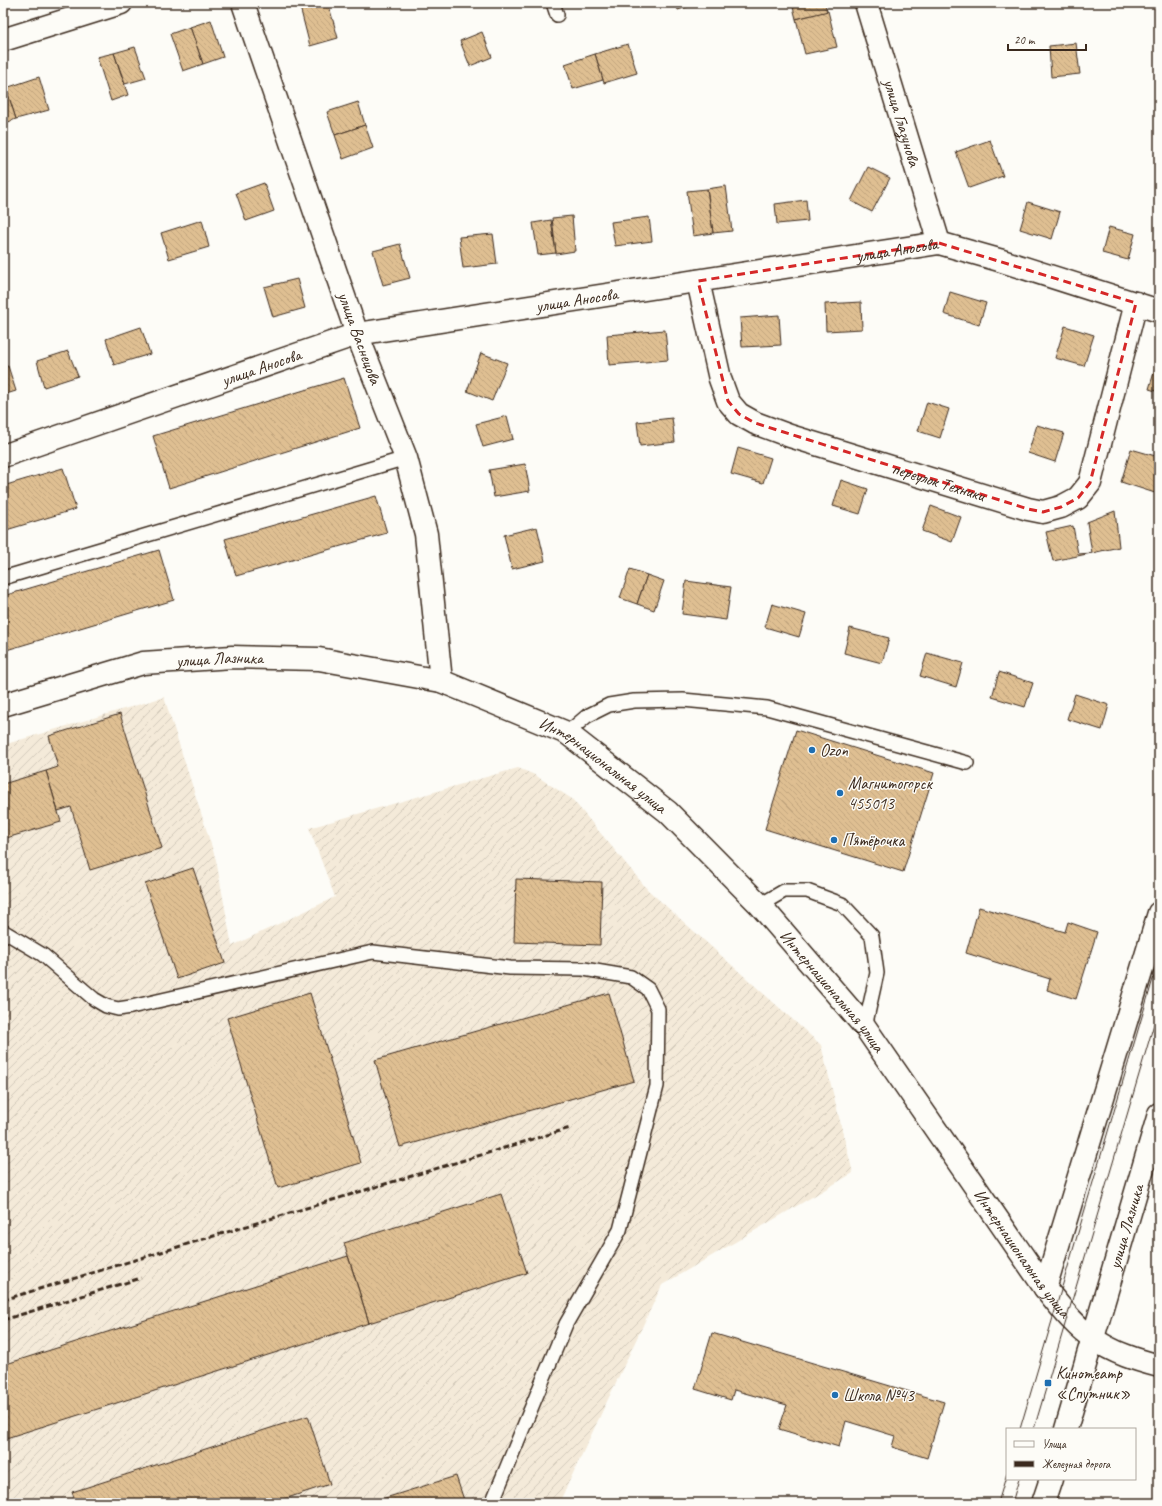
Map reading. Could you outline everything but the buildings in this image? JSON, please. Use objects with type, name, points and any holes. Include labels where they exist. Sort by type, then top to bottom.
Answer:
[{"type":"street","points":[[3,40],[121,3]]},
{"type":"street","name":"улица Васнецова","points":[[243,3],[357,334],[406,458],[426,534],[441,681]]},
{"type":"street","name":"улица Глазунова","points":[[866,3],[938,243]]},
{"type":"street","name":"улица Аносова","points":[[3,456],[357,334],[938,243],[999,260],[1159,311]]},
{"type":"street","name":"переулок Техники","points":[[698,281],[720,379],[728,401],[740,414],[755,423],[790,436],[1028,509],[1043,512],[1061,507],[1078,498],[1090,483],[1136,303]]},
{"type":"street","name":"улица Лазника","points":[[3,705],[143,663],[232,657],[319,659],[441,681]]},
{"type":"street","name":"Интернациональная улица","points":[[441,681],[567,733],[668,812],[760,905],[865,1027],[1045,1288],[1072,1320],[1094,1339],[1133,1358],[1159,1366]]},
{"type":"street","points":[[1045,1288],[1159,913]]},
{"type":"street","name":"улица Лазника","points":[[1066,1428],[1094,1339],[1159,1114]]},
{"type":"street","points":[[1044,1503],[1051,1480]]},
{"type":"lane","points":[[3,578],[406,458]]},
{"type":"lane","points":[[567,733],[588,716],[609,705],[634,701],[683,700],[767,708],[967,763]]},
{"type":"lane","points":[[760,905],[784,891],[807,890],[842,904],[872,936],[877,973],[865,1027]]},
{"type":"lane","points":[[3,931],[43,956],[94,999],[106,1006],[118,1009],[373,952],[510,968],[584,969],[631,977],[648,989],[658,1008],[657,1086],[620,1230],[566,1324],[492,1503]]},
{"type":"highlighted area","points":[[939,243],[1136,303],[1090,483],[1078,498],[1061,507],[1043,512],[1028,509],[755,423],[739,414],[728,401],[698,281]]},
{"type":"shaded area","points":[[164,697],[216,860],[232,946],[335,897],[309,828],[518,768],[535,775],[572,799],[648,890],[821,1045],[853,1173],[662,1285],[559,1503],[3,1503],[3,745]]},
{"type":"tram line","points":[[1020,1428],[1159,959]]},
{"type":"tram line","points":[[1034,1428],[1159,1007]]},
{"type":"tram line","points":[[998,1503],[1006,1476]]},
{"type":"tram line","points":[[1012,1503],[1019,1480]]},
{"type":"railway","points":[[3,1300],[570,1128]]},
{"type":"railway","points":[[3,1320],[141,1278]]},
{"type":"place","name":"Ozon","points":[[812,750]]},
{"type":"place","name":"Магнитогорск 455013","points":[[840,793]]},
{"type":"place","name":"Пятёрочка","points":[[834,840]]},
{"type":"place","name":"Кинотеатр «Спутник»","points":[[1048,1383]]},
{"type":"place","name":"Школа №43","points":[[835,1395]]}]
